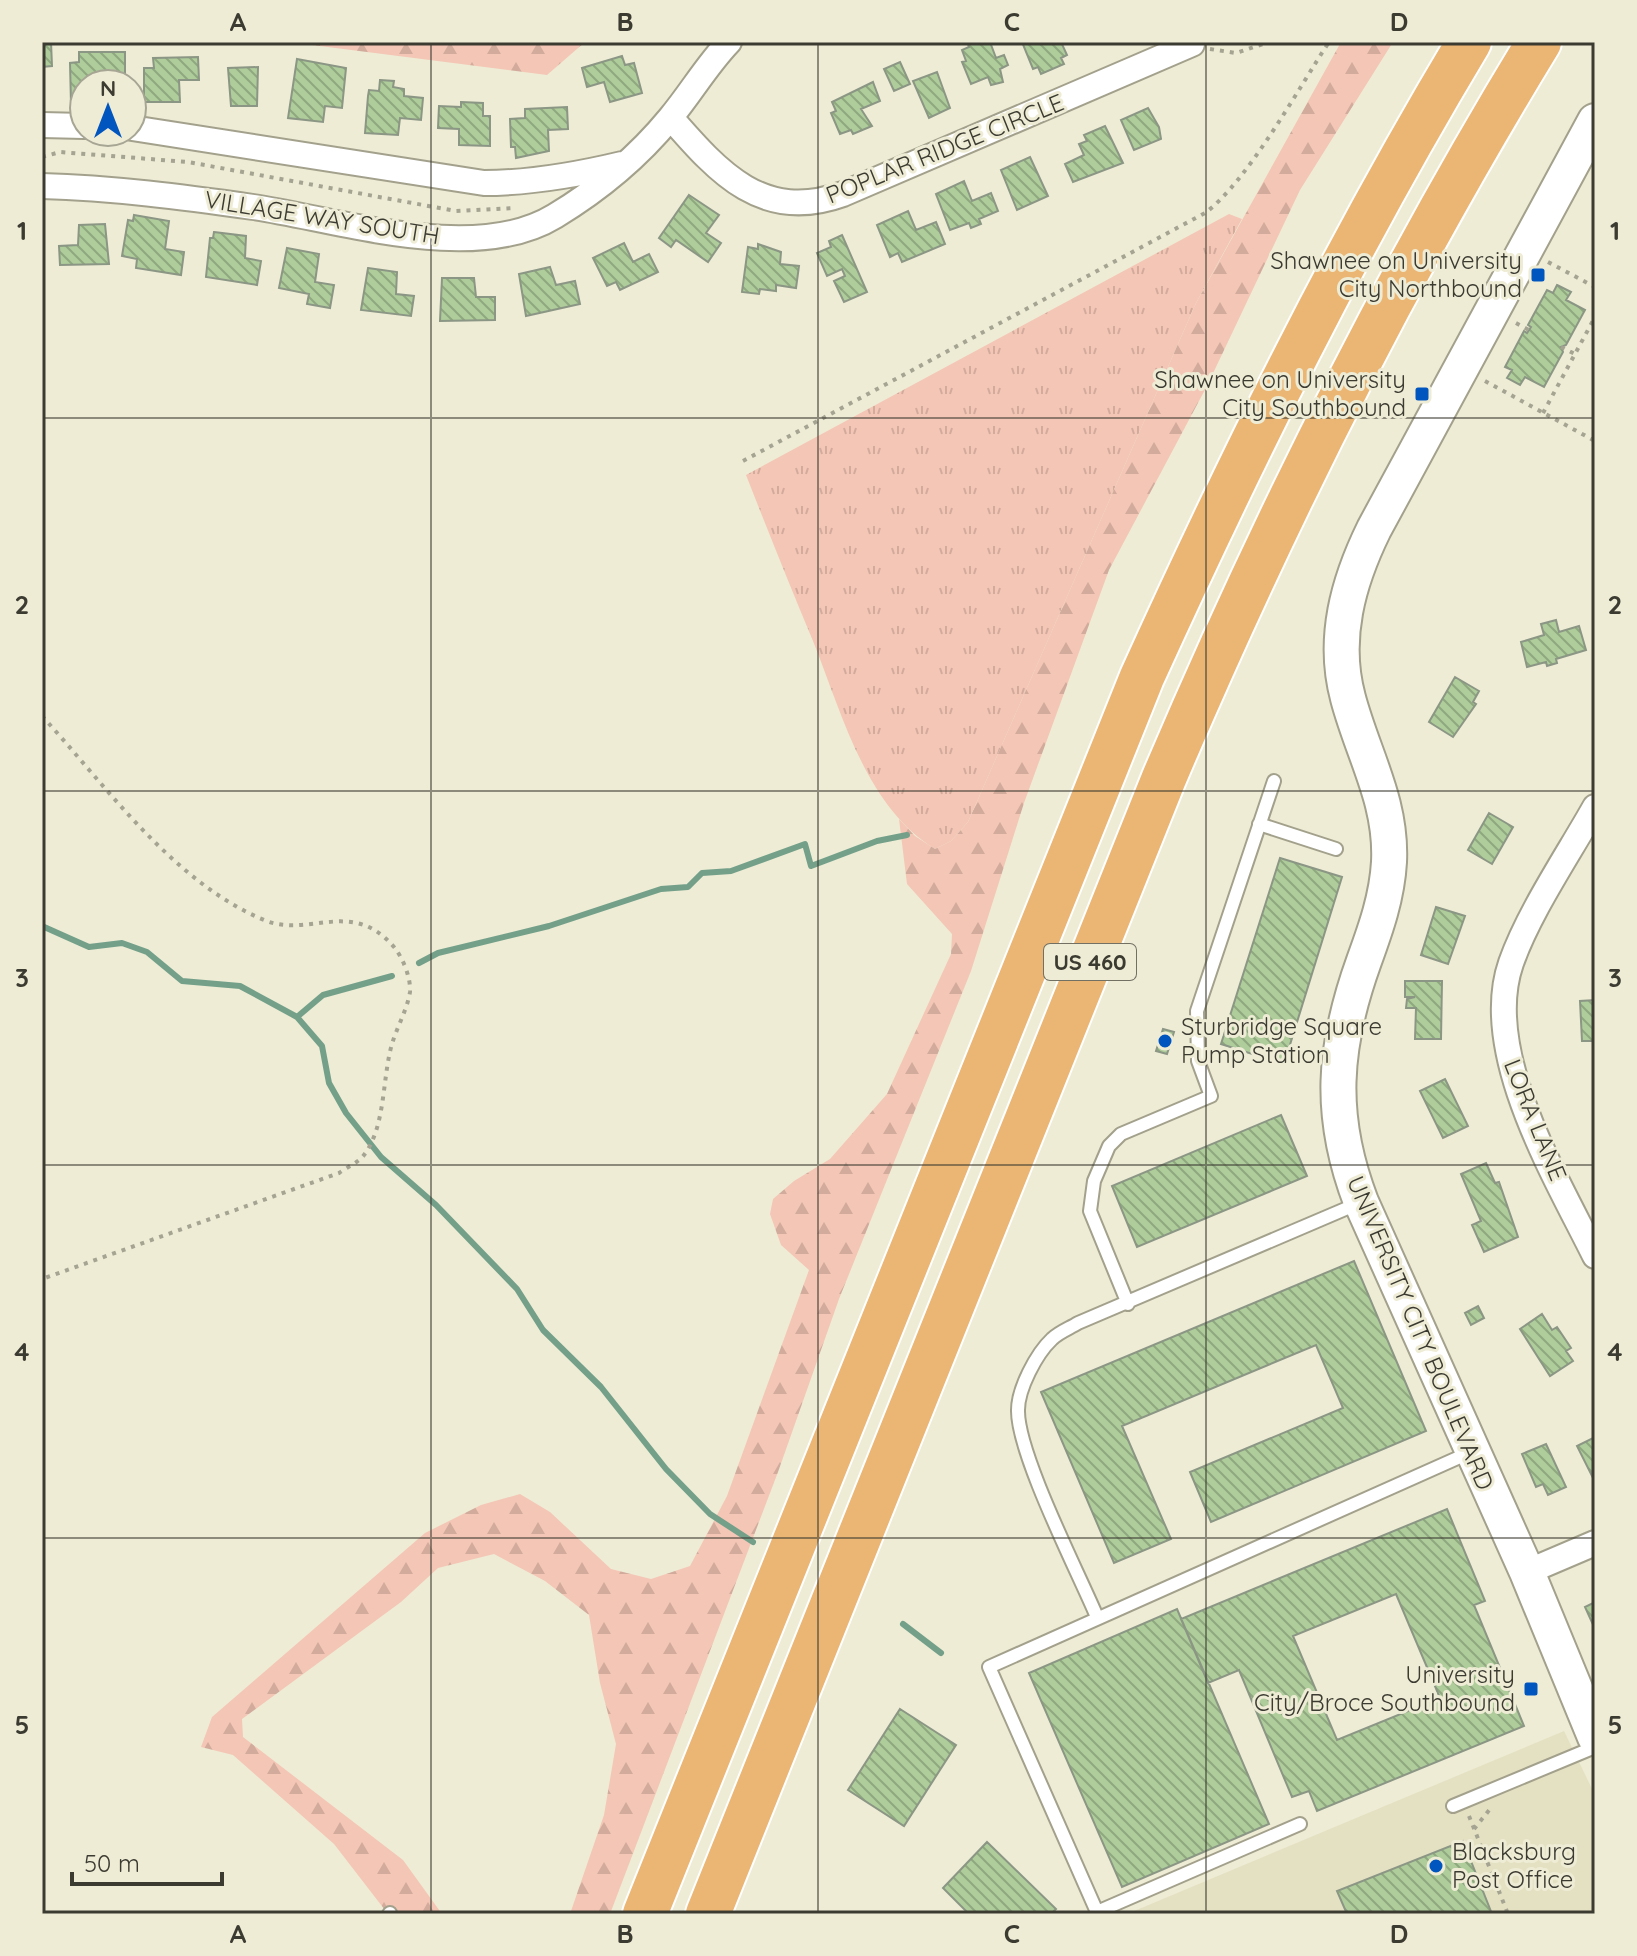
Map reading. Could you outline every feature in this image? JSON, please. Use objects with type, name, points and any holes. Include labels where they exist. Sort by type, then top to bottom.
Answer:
[{"type":"highway","name":"US 460","points":[[645,1914],[1142,677],[1215,517],[1298,348],[1394,171],[1469,42]]},
{"type":"highway","name":"US 460","points":[[708,1914],[1158,793],[1225,638],[1360,359],[1539,42]]},
{"type":"main road","name":"UNIVERSITY CITY BOULEVARD","points":[[1595,121],[1374,529],[1360,558],[1346,602],[1342,648],[1345,686],[1382,792],[1389,861],[1382,910],[1348,1010],[1338,1060],[1340,1130],[1361,1202],[1527,1572],[1595,1737]]},
{"type":"street","name":"VILLAGE WAY SOUTH","points":[[42,186],[161,194],[439,239],[478,238],[514,232],[552,218],[628,162],[671,118],[705,66],[729,42]]},
{"type":"street","name":"POPLAR RIDGE CIRCLE","points":[[671,118],[734,183],[781,201],[812,202],[843,194],[1192,44]]},
{"type":"street","points":[[42,125],[68,126]]},
{"type":"street","points":[[148,130],[484,183],[521,183],[565,177],[628,162]]},
{"type":"street","name":"LORA LANE","points":[[1595,807],[1520,939],[1504,995],[1504,1036],[1515,1081],[1595,1256]]},
{"type":"street","points":[[1527,1572],[1595,1543]]},
{"type":"lane","points":[[1128,1304],[1094,1228],[1090,1196],[1109,1146],[1121,1134],[1211,1096],[1198,1061],[1197,1011],[1274,781]]},
{"type":"lane","points":[[1259,824],[1336,849]]},
{"type":"lane","points":[[1097,1617],[1022,1442],[1018,1410],[1022,1389],[1053,1337],[1361,1202]]},
{"type":"lane","points":[[1300,1824],[1097,1912],[989,1667],[1472,1452]]},
{"type":"lane","points":[[1458,1804],[1595,1747]]},
{"type":"path","points":[[1192,44],[1236,53],[1269,42]]},
{"type":"path","points":[[743,461],[1219,203],[1329,42]]},
{"type":"path","points":[[1544,260],[1595,287]]},
{"type":"path","points":[[1543,413],[1595,317]]},
{"type":"path","points":[[1516,323],[1529,330]]},
{"type":"path","points":[[1561,347],[1575,354]]},
{"type":"path","points":[[1477,377],[1595,441]]},
{"type":"path","points":[[42,716],[185,872],[227,903],[268,922],[300,924],[348,920],[376,931],[396,949],[410,978],[410,992],[392,1044],[377,1121],[364,1156],[339,1173],[42,1279]]},
{"type":"path","points":[[1458,1804],[1474,1829],[1508,1914]]},
{"type":"path","points":[[1474,1829],[1491,1807]]},
{"type":"shaded area","points":[[1564,1731],[1595,1795],[1595,1914],[1127,1914]]},
{"type":"green space","points":[[229,42],[585,42],[547,75],[312,45]]},
{"type":"green space","points":[[1341,42],[1393,42],[1300,190],[1207,386],[1109,570],[1024,803],[971,971],[839,1299],[778,1472],[610,1914],[570,1914],[604,1815],[616,1744],[600,1683],[589,1615],[545,1581],[494,1554],[438,1568],[401,1602],[242,1719],[243,1737],[403,1860],[442,1914],[388,1914],[334,1844],[233,1755],[201,1747],[212,1717],[425,1533],[481,1505],[520,1494],[550,1512],[611,1569],[651,1579],[690,1566],[727,1496],[809,1270],[781,1245],[770,1214],[773,1199],[794,1181],[830,1159],[887,1094],[951,954],[952,934],[907,884],[899,819],[915,836],[935,849],[951,841],[968,822],[1196,303]]},
{"type":"green space","points":[[1229,214],[1242,219],[1196,303],[968,822],[951,841],[935,849],[911,831],[890,808],[859,756],[746,475]]},
{"type":"building","points":[[42,42],[51,42],[52,66],[42,67]]},
{"type":"building","points":[[967,42],[990,42],[996,58],[1004,55],[1008,65],[1000,69],[1003,82],[991,85],[988,77],[971,84],[962,62],[966,61],[962,50],[969,47]]},
{"type":"building","points":[[1022,42],[1061,42],[1067,55],[1061,58],[1064,64],[1041,74],[1038,67],[1033,69]]},
{"type":"building","points":[[79,52],[125,52],[125,68],[70,68],[70,63],[79,62]]},
{"type":"building","points":[[622,56],[625,65],[634,63],[642,93],[610,102],[604,82],[587,87],[582,68]]},
{"type":"building","points":[[198,57],[199,80],[179,80],[180,102],[148,102],[148,68],[154,68],[153,58]]},
{"type":"building","points":[[297,59],[346,68],[342,108],[325,106],[323,122],[288,118]]},
{"type":"building","points":[[900,62],[910,84],[894,91],[884,69]]},
{"type":"building","points":[[258,67],[257,106],[231,106],[228,68]]},
{"type":"building","points":[[937,72],[950,108],[929,118],[913,81]]},
{"type":"building","points":[[380,80],[394,81],[393,87],[404,89],[404,96],[423,98],[421,120],[400,118],[398,135],[365,133],[369,90],[379,91]]},
{"type":"building","points":[[873,82],[880,101],[861,109],[872,126],[853,134],[851,130],[840,134],[831,113],[836,111],[832,102]]},
{"type":"building","points":[[461,102],[483,103],[483,116],[490,116],[490,146],[459,145],[459,129],[438,128],[439,106],[461,107]]},
{"type":"building","points":[[567,107],[568,129],[548,130],[549,151],[516,158],[515,147],[511,147],[510,119],[525,118],[525,109]]},
{"type":"building","points":[[1148,108],[1159,127],[1161,139],[1134,150],[1121,120]]},
{"type":"building","points":[[1105,126],[1123,163],[1073,182],[1065,164],[1084,155],[1079,144],[1087,141],[1084,135]]},
{"type":"building","points":[[1030,157],[1048,196],[1017,210],[1001,170]]},
{"type":"building","points":[[964,181],[972,201],[991,193],[998,211],[979,219],[981,224],[971,228],[969,223],[950,230],[936,194]]},
{"type":"building","points":[[689,195],[719,215],[706,233],[721,243],[708,262],[676,240],[671,247],[659,238]]},
{"type":"building","points":[[908,211],[916,230],[936,222],[945,244],[902,262],[898,253],[890,257],[877,225]]},
{"type":"building","points":[[134,215],[169,221],[165,249],[184,252],[181,275],[136,268],[137,259],[122,256],[128,220],[133,221]]},
{"type":"building","points":[[105,224],[109,264],[60,265],[59,246],[78,245],[79,225]]},
{"type":"building","points":[[214,232],[246,236],[245,258],[261,261],[257,285],[206,277],[210,238],[213,238]]},
{"type":"building","points":[[842,235],[867,292],[844,302],[834,281],[845,276],[842,269],[827,276],[817,253],[831,247],[829,241]]},
{"type":"building","points":[[624,243],[633,262],[649,254],[658,272],[620,290],[616,282],[607,286],[593,258]]},
{"type":"building","points":[[758,244],[781,252],[780,264],[799,266],[796,288],[776,285],[776,291],[760,289],[759,294],[742,292],[748,247],[758,249]]},
{"type":"building","points":[[287,248],[319,254],[315,282],[334,285],[330,308],[307,304],[309,294],[279,288]]},
{"type":"building","points":[[550,267],[556,285],[575,281],[580,304],[526,316],[519,274]]},
{"type":"building","points":[[368,268],[397,272],[396,294],[414,296],[411,316],[361,310]]},
{"type":"building","points":[[442,278],[474,278],[476,297],[495,297],[495,320],[440,321]]},
{"type":"building","points":[[1557,285],[1571,292],[1566,300],[1585,310],[1566,345],[1561,347],[1563,352],[1544,387],[1525,377],[1520,385],[1507,378],[1512,370],[1505,367],[1524,331],[1527,333],[1531,327],[1528,325],[1547,290],[1553,293]]},
{"type":"building","points":[[1556,620],[1559,632],[1579,626],[1586,650],[1556,659],[1557,663],[1547,666],[1546,662],[1527,667],[1521,642],[1544,635],[1541,624]]},
{"type":"building","points":[[1455,677],[1479,691],[1473,702],[1476,704],[1453,737],[1429,722]]},
{"type":"building","points":[[1489,813],[1513,827],[1492,864],[1468,850]]},
{"type":"building","points":[[1280,858],[1342,877],[1284,1064],[1221,1044]]},
{"type":"building","points":[[1436,907],[1465,916],[1448,964],[1421,955]]},
{"type":"building","points":[[1405,981],[1442,981],[1441,1039],[1415,1039],[1416,1008],[1406,1008],[1407,999],[1415,997],[1405,997]]},
{"type":"building","points":[[1595,1000],[1595,1041],[1582,1041],[1580,1001]]},
{"type":"building","name":"Sturbridge Square Pump Station","points":[[1163,1029],[1174,1032],[1167,1054],[1156,1051]]},
{"type":"building","points":[[1445,1079],[1468,1126],[1443,1138],[1420,1091]]},
{"type":"building","points":[[1281,1115],[1307,1176],[1137,1247],[1112,1186]]},
{"type":"building","points":[[1486,1163],[1495,1183],[1499,1182],[1518,1237],[1484,1252],[1472,1225],[1481,1221],[1461,1174]]},
{"type":"building","points":[[1354,1261],[1426,1431],[1211,1522],[1190,1472],[1343,1408],[1316,1345],[1122,1426],[1171,1539],[1114,1563],[1041,1392]]},
{"type":"building","points":[[1478,1306],[1484,1318],[1471,1325],[1465,1313]]},
{"type":"building","points":[[1542,1314],[1552,1330],[1557,1327],[1571,1348],[1566,1351],[1573,1361],[1550,1376],[1520,1329]]},
{"type":"building","points":[[1595,1437],[1595,1477],[1593,1478],[1577,1446]]},
{"type":"building","points":[[1546,1444],[1566,1487],[1548,1495],[1543,1484],[1536,1487],[1522,1454]]},
{"type":"building","points":[[1447,1509],[1485,1601],[1474,1605],[1524,1726],[1317,1811],[1309,1791],[1292,1797],[1239,1670],[1208,1683],[1181,1619]],"holes":[[[1396,1594],[1440,1698],[1337,1740],[1293,1636]]]},
{"type":"building","points":[[1595,1602],[1595,1629],[1585,1607]]},
{"type":"building","points":[[1177,1609],[1269,1824],[1122,1887],[1029,1673]]},
{"type":"building","points":[[900,1709],[956,1745],[904,1826],[848,1790]]},
{"type":"building","name":"Blacksburg Post Office","points":[[1463,1841],[1492,1914],[1347,1914],[1337,1891]]},
{"type":"building","points":[[987,1842],[1056,1909],[1051,1914],[969,1914],[943,1888]]},
{"type":"waterway","points":[[419,963],[438,953],[549,926],[661,889],[688,887],[702,873],[731,871],[805,844],[811,866],[877,841],[907,835]]},
{"type":"waterway","points":[[42,926],[89,947],[122,943],[147,952],[182,981],[240,986],[297,1017],[322,1046],[329,1083],[346,1113],[381,1157],[436,1205],[517,1289],[543,1330],[601,1387],[666,1469],[710,1514],[753,1542]]},
{"type":"waterway","points":[[297,1017],[323,995],[392,976]]},
{"type":"waterway","points":[[903,1624],[941,1653]]},
{"type":"place","name":"Shawnee on University City Northbound","points":[[1538,275]]},
{"type":"place","name":"Shawnee on University City Southbound","points":[[1422,394]]},
{"type":"place","name":"Sturbridge Square Pump Station","points":[[1165,1041]]},
{"type":"place","name":"University City/Broce Southbound","points":[[1531,1689]]},
{"type":"place","name":"Blacksburg Post Office","points":[[1436,1866]]}]
